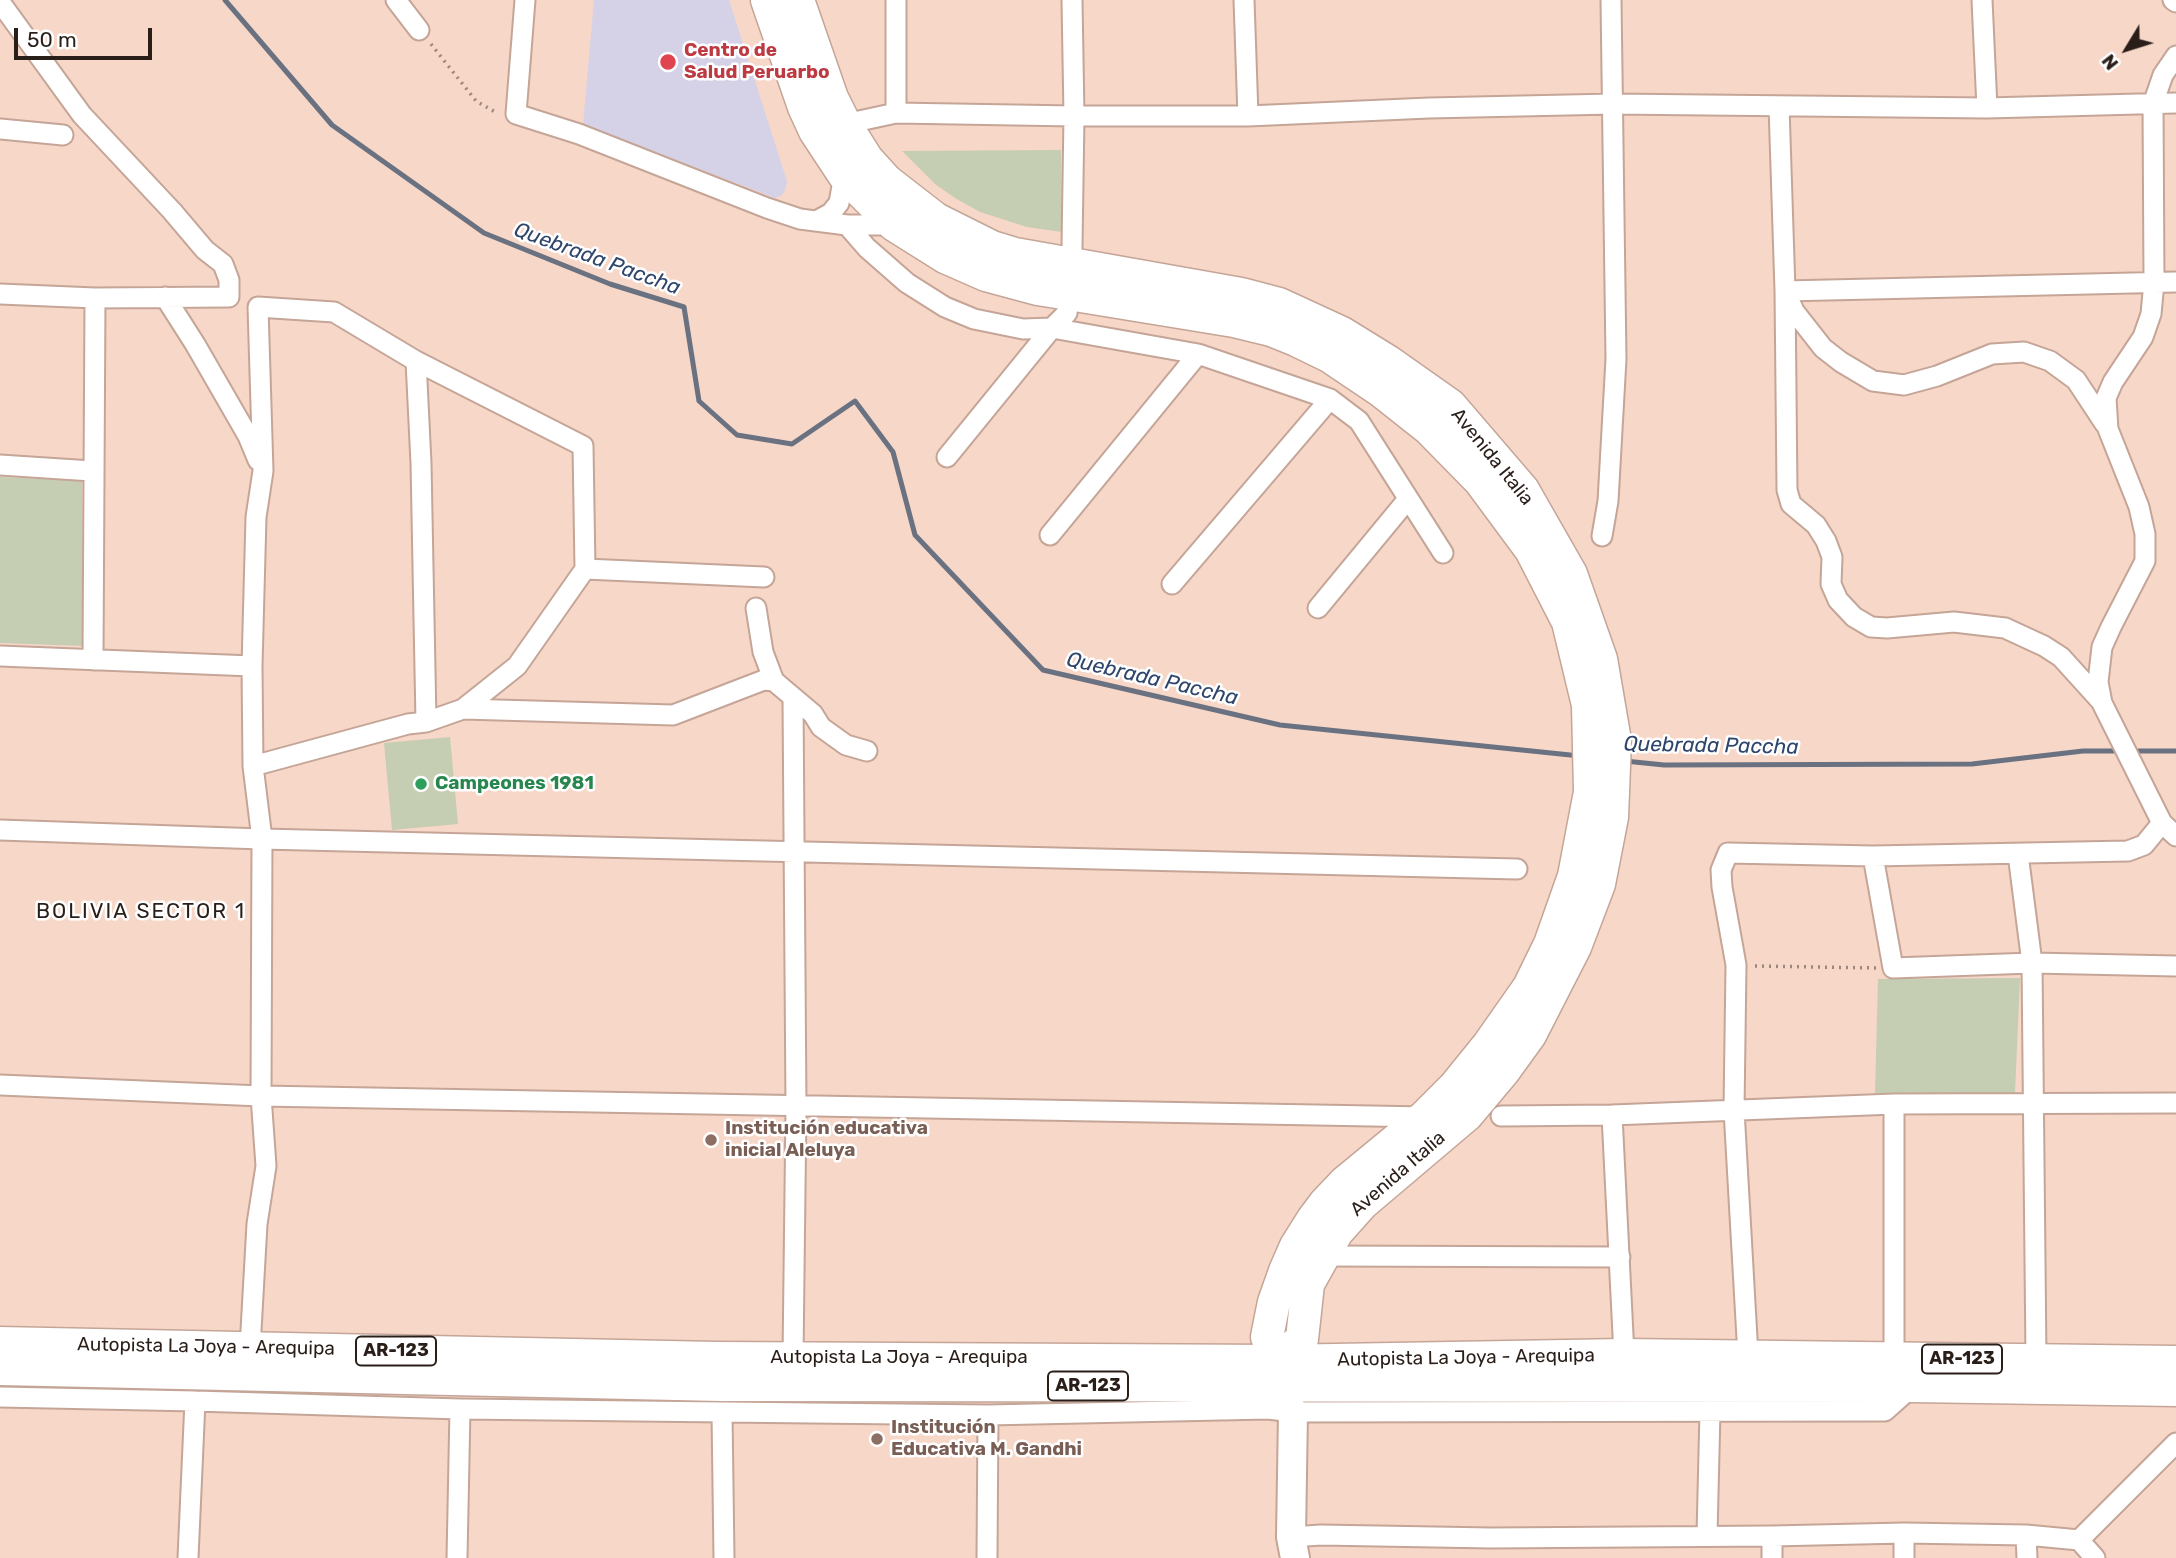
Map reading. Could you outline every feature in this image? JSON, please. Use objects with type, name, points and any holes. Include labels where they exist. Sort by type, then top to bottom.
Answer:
[{"type":"main road","name":"Avenida Italia","points":[[767,0],[815,131],[844,175],[894,225],[965,267],[1038,289],[1071,279],[1241,294],[1279,304],[1354,340],[1450,405],[1523,490],[1571,574],[1601,659],[1615,741],[1612,817],[1599,884],[1563,946],[1455,1086],[1424,1117],[1345,1182],[1325,1203],[1296,1246],[1281,1281],[1267,1337],[1278,1392]]},
{"type":"main road","name":"Avenida Italia","points":[[798,0],[832,98],[867,159],[887,181],[936,219],[956,230],[1071,279],[1270,330],[1329,356],[1381,390],[1429,429],[1480,481],[1531,550],[1568,622],[1588,705],[1590,792],[1563,946],[1530,1035],[1467,1115],[1362,1204],[1342,1225],[1308,1283],[1302,1339],[1278,1392]]},
{"type":"main road","name":"Autopista La Joya - Arequipa","points":[[0,1343],[716,1358],[793,1357],[1278,1392],[1624,1355],[2176,1362]]},
{"type":"main road","name":"Autopista La Joya - Arequipa","points":[[0,1369],[721,1385],[1278,1392],[1913,1386],[2176,1390]]},
{"type":"street","points":[[396,0],[419,30]]},
{"type":"street","points":[[525,0],[516,114],[579,134],[800,219],[848,225],[894,225]]},
{"type":"street","points":[[896,0],[896,113]]},
{"type":"street","points":[[947,457],[1067,313],[1071,279],[1074,116],[1072,0]]},
{"type":"street","points":[[1244,0],[1248,116]]},
{"type":"street","points":[[1602,536],[1608,501],[1616,359],[1611,0]]},
{"type":"street","points":[[1982,0],[1987,108]]},
{"type":"street","points":[[0,2],[82,116],[205,250],[223,264],[229,280],[229,297],[95,298],[0,294]]},
{"type":"street","points":[[2108,429],[2106,398],[2113,382],[2143,337],[2151,314],[2154,282],[2153,104],[2163,75],[2176,56]]},
{"type":"street","points":[[845,124],[896,113],[1248,116],[1614,104],[1987,108],[2176,103]]},
{"type":"street","points":[[1748,1356],[1734,1110],[1736,965],[1721,870],[1728,853],[1873,856],[2128,851],[2144,845],[2169,829],[2102,703],[2061,657],[2005,628],[1954,622],[1871,627],[1854,617],[1838,600],[1830,584],[1832,557],[1826,541],[1816,525],[1791,504],[1787,491],[1785,291],[1779,106]]},
{"type":"street","points":[[0,129],[63,135]]},
{"type":"street","points":[[818,220],[831,213],[839,203],[844,175]]},
{"type":"street","points":[[848,225],[867,248],[907,283],[945,307],[974,319],[1023,329],[1052,328],[1198,354],[1330,400],[1359,421],[1443,553]]},
{"type":"street","points":[[1785,291],[2176,282]]},
{"type":"street","points":[[1785,291],[1794,311],[1823,348],[1873,381],[1904,384],[1937,376],[1992,354],[2024,352],[2050,361],[2076,380],[2108,429],[2139,507],[2145,534],[2145,561],[2102,647],[2098,682],[2102,703]]},
{"type":"street","points":[[165,297],[248,436],[263,471]]},
{"type":"street","points":[[93,660],[95,298]]},
{"type":"street","points":[[250,1348],[257,1224],[266,1166],[261,1096],[262,839],[253,766],[256,517],[263,471],[258,307],[334,312],[416,361],[583,446],[585,569],[517,666],[463,709],[426,722],[408,724],[253,766]]},
{"type":"street","points":[[1050,535],[1198,354]]},
{"type":"street","points":[[416,361],[421,463],[426,722]]},
{"type":"street","points":[[1172,584],[1330,400]]},
{"type":"street","points":[[0,465],[92,471]]},
{"type":"street","points":[[1318,608],[1408,499]]},
{"type":"street","points":[[585,569],[764,576]]},
{"type":"street","points":[[756,608],[763,652],[774,681],[813,714],[821,727],[846,745],[867,751]]},
{"type":"street","points":[[0,656],[253,666]]},
{"type":"street","points":[[463,709],[673,715],[764,681],[774,681]]},
{"type":"street","points":[[793,699],[796,1107],[793,1357]]},
{"type":"street","points":[[0,830],[262,839],[1517,869]]},
{"type":"street","points":[[2018,855],[2032,963],[2036,1360]]},
{"type":"street","points":[[1873,856],[1893,968],[2032,963],[2176,966]]},
{"type":"street","points":[[0,1085],[261,1096],[796,1107],[1424,1117],[1467,1115]]},
{"type":"street","points":[[1501,1116],[1612,1115],[1894,1104],[2176,1103]]},
{"type":"street","points":[[1894,1104],[1894,1358]]},
{"type":"street","points":[[1612,1115],[1624,1355]]},
{"type":"street","points":[[1322,1256],[1620,1257]]},
{"type":"street","points":[[0,1397],[460,1409],[988,1415],[1278,1392],[1710,1411],[1885,1411],[1913,1386]]},
{"type":"street","points":[[1278,1392],[1293,1547],[1321,1535],[1491,1538],[1905,1533],[2026,1535],[2079,1540],[2095,1558]]},
{"type":"street","points":[[188,1558],[195,1401]]},
{"type":"street","points":[[457,1558],[460,1409]]},
{"type":"street","points":[[1707,1535],[1710,1411]]},
{"type":"street","points":[[722,1413],[724,1558]]},
{"type":"street","points":[[987,1558],[988,1415]]},
{"type":"street","points":[[2079,1540],[2176,1443]]},
{"type":"street","points":[[1904,1558],[1905,1533]]},
{"type":"street","points":[[2026,1535],[2027,1558]]},
{"type":"street","points":[[1772,1536],[1772,1558]]},
{"type":"street","points":[[1491,1538],[1491,1558]]},
{"type":"path","points":[[419,30],[476,101],[502,116],[516,114]]},
{"type":"path","points":[[1736,965],[1893,968]]},
{"type":"shaded area","name":"Centro de Salud Peruarbo","points":[[594,0],[729,0],[787,181],[781,196],[775,198],[583,124]]},
{"type":"green space","points":[[1061,150],[1062,232],[1027,227],[980,212],[935,184],[902,151]]},
{"type":"green space","points":[[0,477],[82,481],[82,646],[0,643]]},
{"type":"green space","name":"Campeones 1981","points":[[450,737],[458,824],[392,830],[384,743]]},
{"type":"green space","points":[[2020,978],[2015,1093],[1875,1093],[1878,979]]},
{"type":"waterway","name":"Quebrada Paccha","points":[[225,0],[332,125],[484,233],[610,284],[684,307],[699,401],[737,435],[792,444],[855,401],[893,452],[915,535],[1043,670],[1280,725],[1580,756]]},
{"type":"waterway","name":"Quebrada Paccha","points":[[1625,761],[1664,765],[1972,764],[2083,751],[2122,751]]},
{"type":"waterway","name":"Quebrada Paccha","points":[[2132,751],[2176,751]]},
{"type":"place","name":"Centro de Salud Peruarbo","points":[[668,62]]},
{"type":"place","name":"Campeones 1981","points":[[421,784]]},
{"type":"place","name":"Institución educativa inicial Aleluya","points":[[711,1140]]},
{"type":"place","name":"Institución Educativa M. Gandhi","points":[[877,1439]]},
{"type":"district","name":"BOLIVIA SECTOR 1","points":[[141,912]]}]
